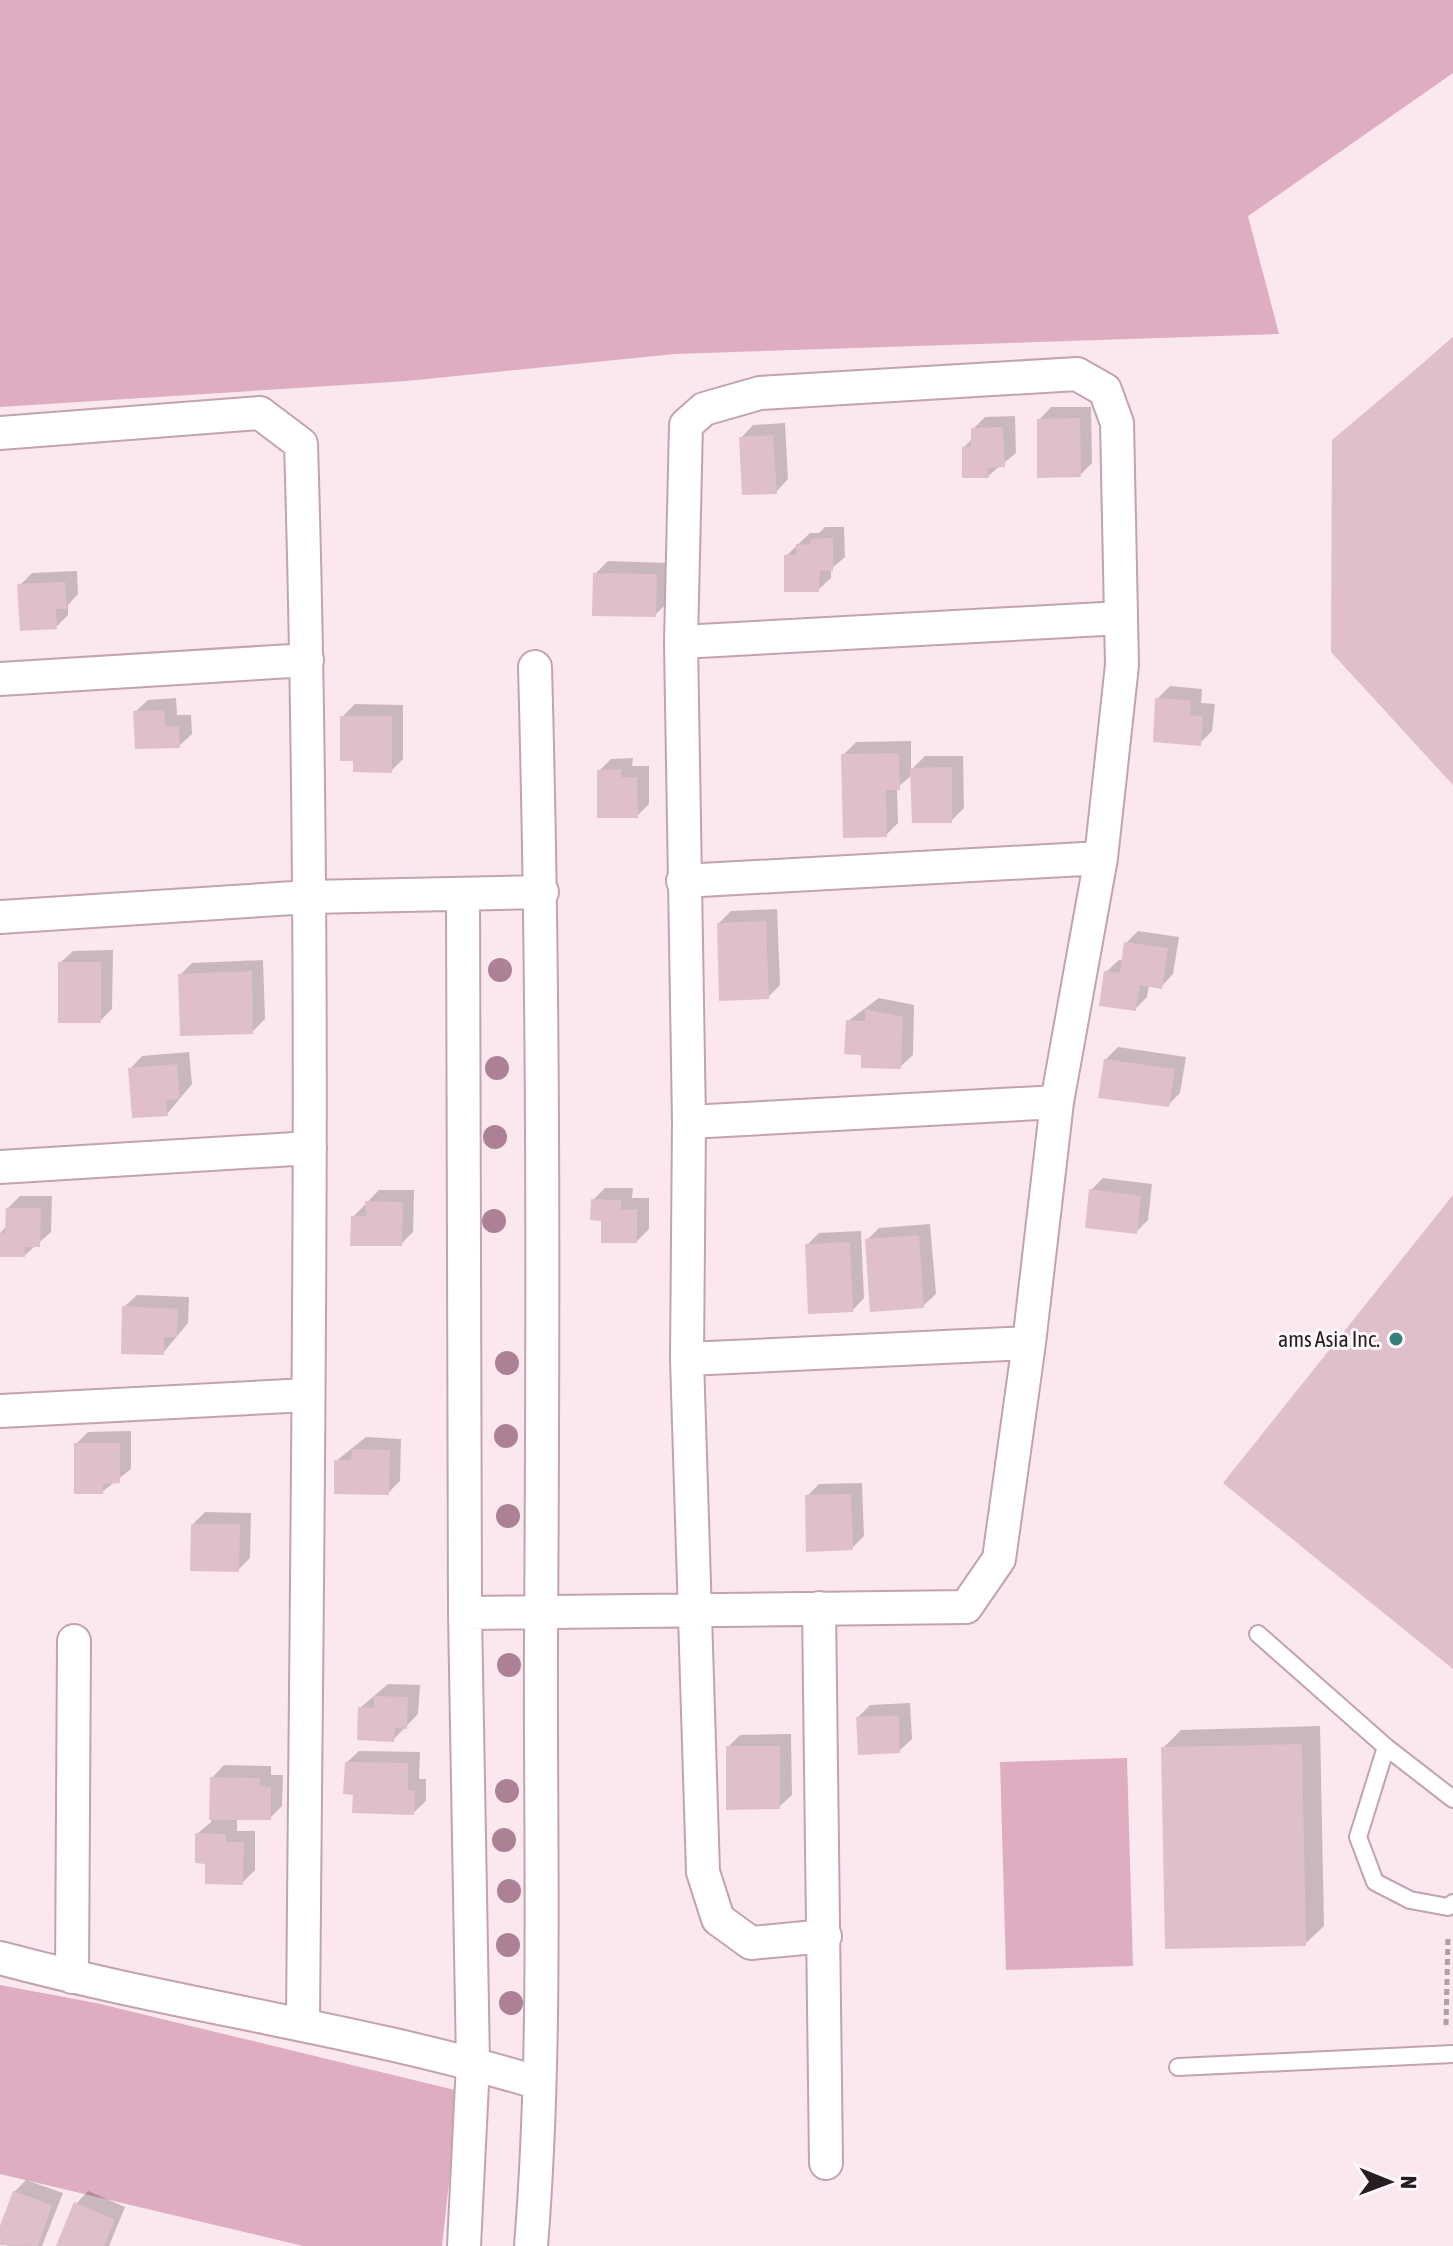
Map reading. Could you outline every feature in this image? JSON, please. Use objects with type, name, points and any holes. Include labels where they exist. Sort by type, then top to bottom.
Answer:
[{"type":"street","points":[[465,1613],[695,1609],[966,1607],[999,1559],[1029,1343],[1057,1102],[1101,858],[1122,665],[1117,423],[1105,390],[1077,374],[760,393],[704,409],[686,425],[681,642],[689,1122],[687,1359],[695,1609],[703,1872],[718,1919],[751,1943],[825,1936]]},
{"type":"street","points":[[0,433],[260,413],[301,444],[307,660],[310,1148],[303,2024]]},
{"type":"street","points":[[681,642],[1121,618]]},
{"type":"street","points":[[0,679],[307,660]]},
{"type":"street","points":[[531,2246],[539,2083],[541,1612],[542,892],[535,667]]},
{"type":"street","points":[[683,881],[1101,858]]},
{"type":"street","points":[[0,917],[309,897],[542,892]]},
{"type":"street","points":[[463,894],[465,1613],[473,2063],[464,2246]]},
{"type":"street","points":[[689,1122],[1057,1102]]},
{"type":"street","points":[[0,1167],[310,1148]]},
{"type":"street","points":[[687,1359],[1029,1343]]},
{"type":"street","points":[[0,1411],[307,1395]]},
{"type":"street","points":[[819,1608],[826,2163]]},
{"type":"street","points":[[72,1977],[74,1641]]},
{"type":"street","points":[[0,1958],[72,1977],[303,2024],[473,2063],[539,2083]]},
{"type":"lane","points":[[1258,1634],[1386,1747],[1453,1799]]},
{"type":"lane","points":[[1386,1747],[1358,1837],[1375,1882],[1410,1900],[1450,1905]]},
{"type":"lane","points":[[1178,2067],[1450,2055]]},
{"type":"path","points":[[1450,1905],[1450,2055]]},
{"type":"shaded area","points":[[0,0],[1453,0],[1453,73],[1248,216],[1279,334],[675,354],[407,381],[0,407]]},
{"type":"shaded area","points":[[1127,1758],[1133,1966],[1006,1970],[1000,1762]]},
{"type":"shaded area","points":[[0,1985],[96,2003],[459,2091],[442,2246],[303,2246],[0,2174]]},
{"type":"building","points":[[1453,338],[1453,785],[1331,652],[1332,440]]},
{"type":"building","points":[[1080,418],[1081,477],[1037,478],[1037,419]]},
{"type":"building","points":[[1003,427],[1005,467],[988,468],[989,478],[962,478],[962,447],[971,446],[971,428]]},
{"type":"building","points":[[773,435],[777,494],[742,495],[739,437]]},
{"type":"building","points":[[833,538],[833,571],[820,571],[819,592],[784,592],[784,555],[796,555],[796,544],[810,545],[811,539]]},
{"type":"building","points":[[593,573],[657,574],[656,617],[592,616]]},
{"type":"building","points":[[65,582],[67,609],[56,609],[57,629],[20,631],[17,584]]},
{"type":"building","points":[[1155,698],[1191,700],[1190,715],[1203,716],[1201,746],[1153,742]]},
{"type":"building","points":[[164,710],[165,727],[179,726],[180,748],[135,749],[133,711]]},
{"type":"building","points":[[340,716],[392,716],[392,773],[353,772],[353,761],[340,761]]},
{"type":"building","points":[[899,753],[900,790],[886,790],[887,837],[843,838],[841,754]]},
{"type":"building","points":[[952,767],[952,823],[912,823],[910,768]]},
{"type":"building","points":[[621,769],[621,777],[637,777],[638,818],[597,818],[597,770]]},
{"type":"building","points":[[766,921],[769,999],[719,1001],[717,923]]},
{"type":"building","points":[[1124,942],[1168,948],[1162,989],[1140,985],[1136,1011],[1099,1006],[1104,971],[1120,973]]},
{"type":"building","points":[[58,962],[101,962],[101,1023],[58,1023]]},
{"type":"building","points":[[252,971],[253,1034],[180,1036],[178,974]]},
{"type":"building","points":[[865,1009],[903,1017],[901,1069],[861,1068],[861,1055],[844,1054],[846,1020],[865,1021]]},
{"type":"building","points":[[1104,1059],[1175,1069],[1169,1107],[1098,1098]]},
{"type":"building","points":[[177,1064],[180,1099],[166,1100],[168,1116],[132,1118],[128,1068]]},
{"type":"building","points":[[1089,1189],[1141,1196],[1137,1234],[1085,1228]]},
{"type":"building","name":"ams Asia Inc.","points":[[1453,1195],[1453,1669],[1223,1483]]},
{"type":"building","points":[[591,1199],[621,1200],[621,1210],[637,1209],[637,1243],[601,1243],[601,1221],[590,1220]]},
{"type":"building","points":[[365,1201],[403,1202],[402,1246],[350,1246],[351,1216],[366,1216]]},
{"type":"building","points":[[6,1208],[41,1208],[40,1247],[25,1247],[25,1257],[0,1257],[0,1233],[5,1233]]},
{"type":"building","points":[[919,1235],[924,1308],[870,1312],[865,1239]]},
{"type":"building","points":[[850,1242],[853,1312],[808,1314],[805,1244]]},
{"type":"building","points":[[122,1306],[178,1309],[177,1337],[164,1337],[164,1355],[121,1354]]},
{"type":"building","points":[[74,1443],[120,1443],[120,1483],[103,1484],[103,1494],[74,1494]]},
{"type":"building","points":[[352,1449],[390,1450],[389,1495],[334,1494],[334,1460],[351,1460]]},
{"type":"building","points":[[851,1494],[853,1550],[806,1552],[805,1495]]},
{"type":"building","points":[[191,1524],[240,1524],[239,1572],[190,1571]]},
{"type":"building","points":[[374,1696],[408,1697],[407,1729],[395,1728],[394,1742],[357,1740],[358,1707],[374,1708]]},
{"type":"building","points":[[899,1715],[900,1753],[858,1755],[856,1717]]},
{"type":"building","points":[[1302,1744],[1306,1946],[1165,1949],[1161,1747]]},
{"type":"building","points":[[726,1746],[780,1746],[780,1809],[726,1810]]},
{"type":"building","points":[[345,1762],[408,1763],[408,1790],[415,1790],[414,1815],[352,1813],[353,1795],[343,1794]]},
{"type":"building","points":[[210,1777],[260,1778],[260,1786],[271,1787],[271,1820],[209,1820]]},
{"type":"building","points":[[195,1833],[226,1834],[226,1842],[244,1842],[243,1885],[205,1884],[205,1864],[195,1863]]},
{"type":"building","points":[[13,2191],[52,2205],[38,2246],[0,2245],[0,2226]]},
{"type":"building","points":[[74,2202],[115,2220],[104,2246],[56,2246]]},
{"type":"place","name":"ams Asia Inc.","points":[[1396,1339]]}]
